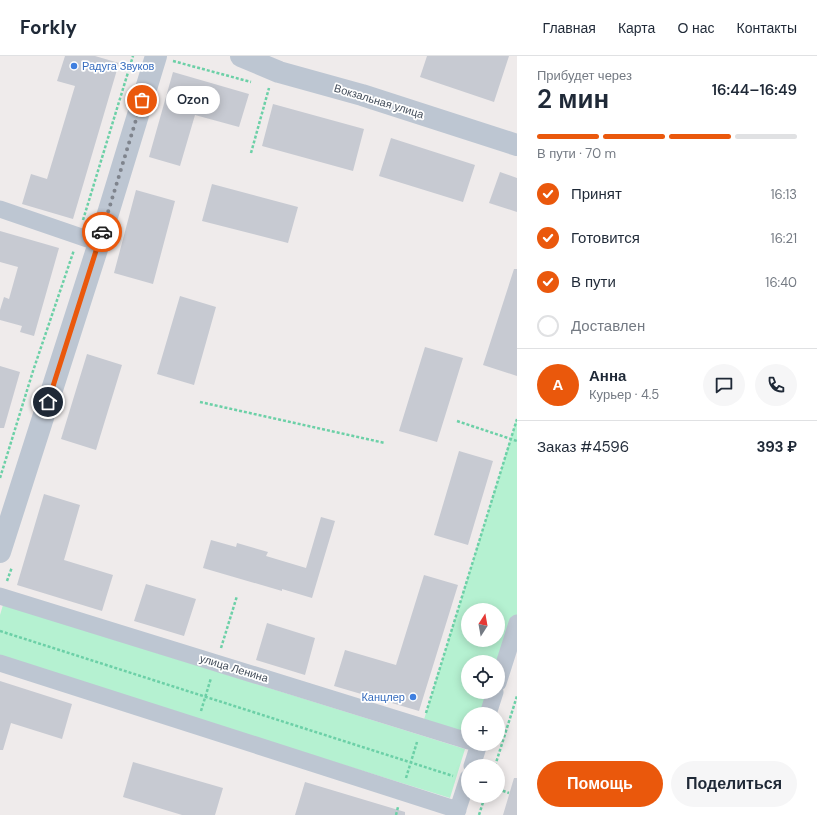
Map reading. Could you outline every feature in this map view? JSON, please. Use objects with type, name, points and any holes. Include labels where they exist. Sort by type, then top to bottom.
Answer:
[{"type":"street","name":"Вокзальная улица","points":[[240,56],[279,72],[362,95],[517,145]]},
{"type":"street","points":[[6,558],[99,243],[162,58]]},
{"type":"street","points":[[0,209],[99,243]]},
{"type":"street","name":"улица Ленина","points":[[3,589],[461,739]]},
{"type":"street","points":[[505,661],[517,623]]},
{"type":"street","points":[[0,663],[402,792],[457,812],[461,800]]},
{"type":"path","points":[[0,478],[33,371],[78,236],[133,56]]},
{"type":"path","points":[[162,58],[255,84]]},
{"type":"path","points":[[251,154],[270,88],[262,86]]},
{"type":"path","points":[[200,402],[385,443]]},
{"type":"path","points":[[396,815],[517,419]]},
{"type":"path","points":[[457,421],[517,441]]},
{"type":"path","points":[[3,589],[6,558]]},
{"type":"path","points":[[0,631],[411,762],[461,773]]},
{"type":"path","points":[[497,759],[517,696]]},
{"type":"path","points":[[505,792],[509,793]]},
{"type":"path","points":[[479,815],[483,803]]},
{"type":"green space","points":[[517,418],[517,623],[501,655],[461,655],[461,699],[493,699],[490,707],[461,707],[461,739],[422,726]]},
{"type":"green space","points":[[3,605],[461,748],[461,751],[464,751],[450,798],[0,658],[0,615]]},
{"type":"building","points":[[65,56],[95,56],[119,63],[73,219],[22,204],[31,174],[47,179],[75,86],[57,81]]},
{"type":"building","points":[[427,56],[509,56],[494,102],[420,77]]},
{"type":"building","points":[[173,72],[249,94],[239,127],[195,115],[180,166],[149,157]]},
{"type":"building","points":[[273,104],[364,129],[353,171],[262,146]]},
{"type":"building","points":[[391,138],[475,165],[463,202],[379,176]]},
{"type":"building","points":[[500,172],[517,178],[517,212],[489,203]]},
{"type":"building","points":[[212,184],[298,207],[288,243],[202,221]]},
{"type":"building","points":[[136,190],[175,201],[153,284],[114,273]]},
{"type":"building","points":[[0,231],[59,248],[34,336],[20,332],[22,326],[0,320],[0,310],[4,297],[9,299],[18,267],[0,262]]},
{"type":"building","points":[[514,269],[517,269],[517,376],[483,365]]},
{"type":"building","points":[[180,296],[216,307],[194,385],[157,374]]},
{"type":"building","points":[[425,347],[463,358],[437,442],[399,431]]},
{"type":"building","points":[[87,354],[122,365],[96,450],[61,439]]},
{"type":"building","points":[[0,366],[20,372],[4,428],[0,428]]},
{"type":"building","points":[[459,451],[493,461],[468,545],[434,535]]},
{"type":"building","points":[[44,494],[80,505],[64,560],[113,575],[102,611],[17,585]]},
{"type":"building","points":[[321,517],[335,521],[312,598],[282,589],[282,591],[203,568],[211,540],[236,547],[237,543],[268,552],[266,556],[306,568]]},
{"type":"building","points":[[424,575],[458,585],[419,711],[334,686],[345,650],[396,665]]},
{"type":"building","points":[[146,584],[196,599],[184,636],[134,621]]},
{"type":"building","points":[[267,623],[315,638],[305,675],[256,660]]},
{"type":"building","points":[[0,681],[72,704],[62,739],[11,723],[3,750],[0,750]]},
{"type":"building","points":[[133,762],[223,788],[215,815],[182,815],[123,797]]},
{"type":"building","points":[[514,778],[517,778],[517,815],[503,815]]},
{"type":"building","points":[[305,782],[405,812],[405,815],[295,815]]},
{"type":"way so far","points":[[102,232],[142,100]]},
{"type":"place","name":"Радуга Звуков","points":[[74,66]]},
{"type":"place","name":"Ozon","points":[[142,100]]},
{"type":"place","name":"Канцлер","points":[[413,697]]},
{"type":"route","points":[[48,402],[102,232]]}]
